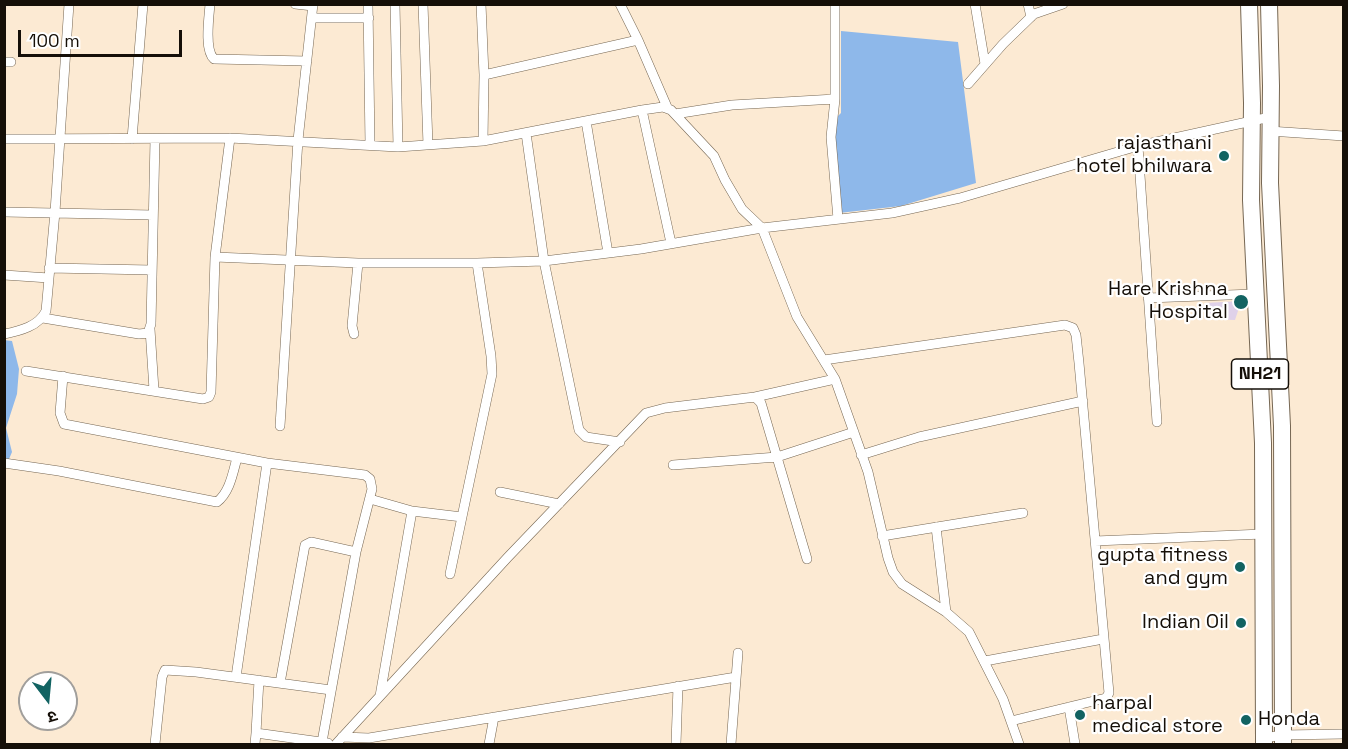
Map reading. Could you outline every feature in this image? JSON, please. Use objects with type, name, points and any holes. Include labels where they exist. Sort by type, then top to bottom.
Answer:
[{"type":"highway","name":"NH21","points":[[1249,4],[1251,200],[1263,443],[1264,741]]},
{"type":"highway","name":"NH21","points":[[1269,4],[1274,299],[1282,426],[1283,740]]},
{"type":"street","points":[[43,318],[46,311],[55,212],[69,4]]},
{"type":"street","points":[[132,139],[143,4]]},
{"type":"street","points":[[210,4],[209,47],[214,59],[307,61]]},
{"type":"street","points":[[280,426],[298,140],[313,5],[295,4]]},
{"type":"street","points":[[368,4],[370,145]]},
{"type":"street","points":[[395,4],[398,147]]},
{"type":"street","points":[[423,4],[428,145]]},
{"type":"street","points":[[480,4],[484,75],[483,141]]},
{"type":"street","points":[[620,4],[671,111],[714,156],[741,209],[762,228],[797,317],[835,379],[868,472],[882,536],[893,572],[902,584],[946,612],[969,632],[1003,699],[1019,744]]},
{"type":"street","points":[[836,4],[835,99],[831,137],[838,219]]},
{"type":"street","points":[[975,4],[985,63]]},
{"type":"street","points":[[1028,4],[1031,17]]},
{"type":"street","points":[[968,84],[985,63],[1031,17],[1038,12],[1063,4]]},
{"type":"street","points":[[312,18],[369,18]]},
{"type":"street","points":[[484,75],[638,40]]},
{"type":"street","points":[[4,139],[230,138],[398,147],[483,141],[642,110],[671,111],[835,99]]},
{"type":"street","points":[[642,110],[671,243]]},
{"type":"street","points":[[215,257],[358,263],[544,261],[762,228],[892,213],[960,198],[1137,146],[1251,120],[1344,136]]},
{"type":"street","points":[[586,122],[608,253]]},
{"type":"street","points":[[525,133],[544,261],[579,430],[586,437],[620,442]]},
{"type":"street","points":[[26,371],[203,399],[209,397],[215,257],[230,138]]},
{"type":"street","points":[[154,390],[150,328],[155,139]]},
{"type":"street","points":[[1137,146],[1157,422]]},
{"type":"street","points":[[4,212],[153,215]]},
{"type":"street","points":[[354,333],[352,326],[358,263]]},
{"type":"street","points":[[450,574],[492,375],[477,263]]},
{"type":"street","points":[[49,268],[152,270]]},
{"type":"street","points":[[4,275],[49,278]]},
{"type":"street","points":[[1148,298],[1254,294]]},
{"type":"street","points":[[4,334],[18,331],[43,318],[139,334],[145,334],[150,328]]},
{"type":"street","points":[[824,360],[1065,325],[1073,328],[1076,335],[1083,402],[1108,696],[1011,721]]},
{"type":"street","points":[[63,376],[60,413],[64,424],[237,458],[365,475],[372,484],[356,552],[322,742]]},
{"type":"street","points":[[338,742],[508,557],[643,416],[650,411],[755,397],[835,379]]},
{"type":"street","points":[[755,397],[761,403],[807,560]]},
{"type":"street","points":[[861,455],[919,437],[1083,402]]},
{"type":"street","points":[[673,465],[777,457],[854,432]]},
{"type":"street","points":[[4,463],[70,473],[217,502],[229,485],[237,458]]},
{"type":"street","points":[[236,677],[267,463]]},
{"type":"street","points":[[500,492],[559,504]]},
{"type":"street","points":[[370,499],[412,511],[462,518]]},
{"type":"street","points":[[380,696],[412,511]]},
{"type":"street","points":[[882,536],[1023,513]]},
{"type":"street","points":[[936,527],[946,612]]},
{"type":"street","points":[[1095,541],[1263,534]]},
{"type":"street","points":[[280,683],[305,545],[311,542],[356,552]]},
{"type":"street","points":[[985,661],[1103,639]]},
{"type":"street","points":[[731,744],[738,652]]},
{"type":"street","points":[[155,744],[163,672],[170,669],[331,690]]},
{"type":"street","points":[[256,733],[322,742],[369,741],[391,734],[736,677]]},
{"type":"street","points":[[255,744],[259,680]]},
{"type":"street","points":[[676,744],[678,686]]},
{"type":"street","points":[[1069,706],[1075,744]]},
{"type":"street","points":[[489,744],[494,717]]},
{"type":"street","points":[[389,744],[391,734]]},
{"type":"street","points":[[1264,741],[1344,734]]},
{"type":"water","points":[[841,31],[958,42],[976,183],[901,206],[839,213],[833,121],[841,113]]},
{"type":"water","points":[[4,340],[12,341],[19,369],[17,394],[6,428],[12,452],[9,459],[4,460]]},
{"type":"building","points":[[1240,301],[1235,320],[1204,319],[1205,303]]},
{"type":"place","name":"rajasthani hotel bhilwara","points":[[1224,156]]},
{"type":"place","name":"Hare Krishna Hospital","points":[[1241,302]]},
{"type":"place","name":"gupta fitness and gym","points":[[1240,567]]},
{"type":"place","name":"Indian Oil","points":[[1241,623]]},
{"type":"place","name":"harpal medical store","points":[[1080,715]]},
{"type":"place","name":"Honda","points":[[1246,720]]}]
